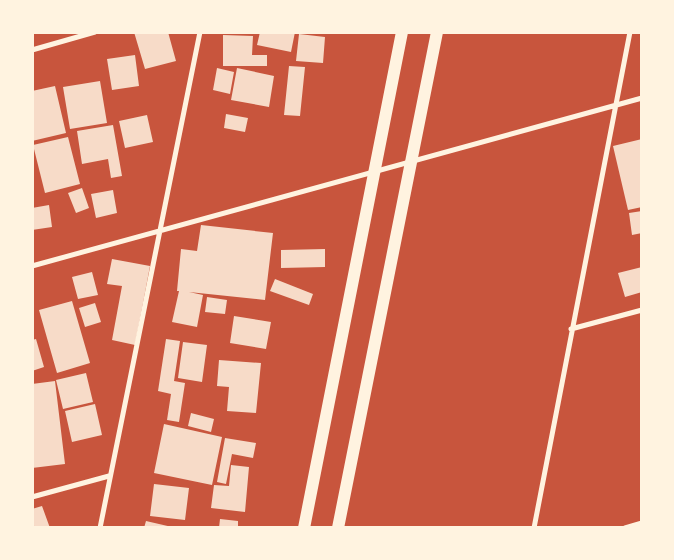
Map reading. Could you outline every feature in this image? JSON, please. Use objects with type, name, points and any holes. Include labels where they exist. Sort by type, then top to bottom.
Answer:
[{"type":"main road","points":[[304,528],[402,32]]},
{"type":"main road","points":[[338,528],[437,32]]},
{"type":"street","points":[[32,50],[95,32]]},
{"type":"street","points":[[100,528],[109,476],[162,229],[200,32]]},
{"type":"street","points":[[534,528],[630,32]]},
{"type":"street","points":[[32,266],[162,229],[373,174],[642,98]]},
{"type":"street","points":[[571,329],[642,310]]},
{"type":"street","points":[[32,497],[109,476]]},
{"type":"street","points":[[625,528],[642,523]]},
{"type":"building","points":[[134,32],[168,32],[176,61],[145,69]]},
{"type":"building","points":[[260,32],[295,32],[291,52],[257,45]]},
{"type":"building","points":[[299,34],[325,37],[323,63],[296,61]]},
{"type":"building","points":[[223,35],[253,36],[252,55],[267,55],[267,66],[223,66]]},
{"type":"building","points":[[135,55],[139,86],[112,90],[107,59]]},
{"type":"building","points":[[289,66],[305,67],[300,116],[284,115]]},
{"type":"building","points":[[217,68],[234,72],[230,94],[213,90]]},
{"type":"building","points":[[237,68],[274,76],[269,107],[231,100]]},
{"type":"building","points":[[100,81],[107,123],[70,129],[63,87]]},
{"type":"building","points":[[55,86],[66,133],[32,141],[32,91]]},
{"type":"building","points":[[226,114],[248,118],[245,132],[224,128]]},
{"type":"building","points":[[147,115],[153,142],[125,148],[119,121]]},
{"type":"building","points":[[113,125],[122,176],[111,178],[108,159],[82,164],[77,131]]},
{"type":"building","points":[[68,137],[80,184],[45,193],[33,145]]},
{"type":"building","points":[[642,139],[642,207],[628,210],[613,146]]},
{"type":"building","points":[[82,188],[89,208],[76,213],[68,193]]},
{"type":"building","points":[[113,190],[117,213],[96,218],[91,194]]},
{"type":"building","points":[[49,205],[52,227],[32,230],[32,208]]},
{"type":"building","points":[[642,211],[642,233],[632,235],[629,213]]},
{"type":"building","points":[[201,225],[273,233],[265,300],[189,292],[203,295],[197,327],[172,322],[179,291],[177,291],[181,249],[197,251]]},
{"type":"building","points":[[325,249],[325,267],[281,268],[281,250]]},
{"type":"building","points":[[112,259],[150,266],[135,345],[112,340],[122,286],[107,284]]},
{"type":"building","points":[[642,267],[642,292],[625,297],[618,273]]},
{"type":"building","points":[[92,272],[98,295],[78,299],[72,277]]},
{"type":"building","points":[[275,279],[313,294],[309,305],[270,291]]},
{"type":"building","points":[[207,297],[227,300],[225,314],[205,312]]},
{"type":"building","points":[[72,301],[90,363],[57,373],[39,310]]},
{"type":"building","points":[[95,303],[101,322],[85,327],[79,308]]},
{"type":"building","points":[[234,316],[271,322],[266,349],[230,343]]},
{"type":"building","points":[[36,339],[44,367],[32,371],[32,340]]},
{"type":"building","points":[[166,339],[180,341],[174,381],[185,383],[179,422],[167,420],[171,394],[158,391]]},
{"type":"building","points":[[183,342],[207,345],[202,382],[178,378]]},
{"type":"building","points":[[219,360],[261,363],[256,413],[227,411],[229,387],[217,386]]},
{"type":"building","points":[[86,373],[93,402],[63,409],[56,380]]},
{"type":"building","points":[[55,381],[65,464],[32,468],[32,384]]},
{"type":"building","points":[[95,404],[102,435],[72,442],[65,411]]},
{"type":"building","points":[[191,413],[214,419],[211,432],[188,426]]},
{"type":"building","points":[[164,424],[222,437],[212,485],[154,473]]},
{"type":"building","points":[[225,438],[256,443],[253,458],[232,454],[226,484],[217,482]]},
{"type":"building","points":[[231,465],[249,467],[245,512],[211,508],[214,485],[229,486]]},
{"type":"building","points":[[154,484],[189,488],[185,520],[150,516]]},
{"type":"building","points":[[42,506],[50,528],[35,528],[32,521],[32,509]]},
{"type":"building","points":[[220,519],[238,521],[238,528],[219,528]]},
{"type":"building","points":[[146,521],[172,527],[172,528],[144,528]]}]
